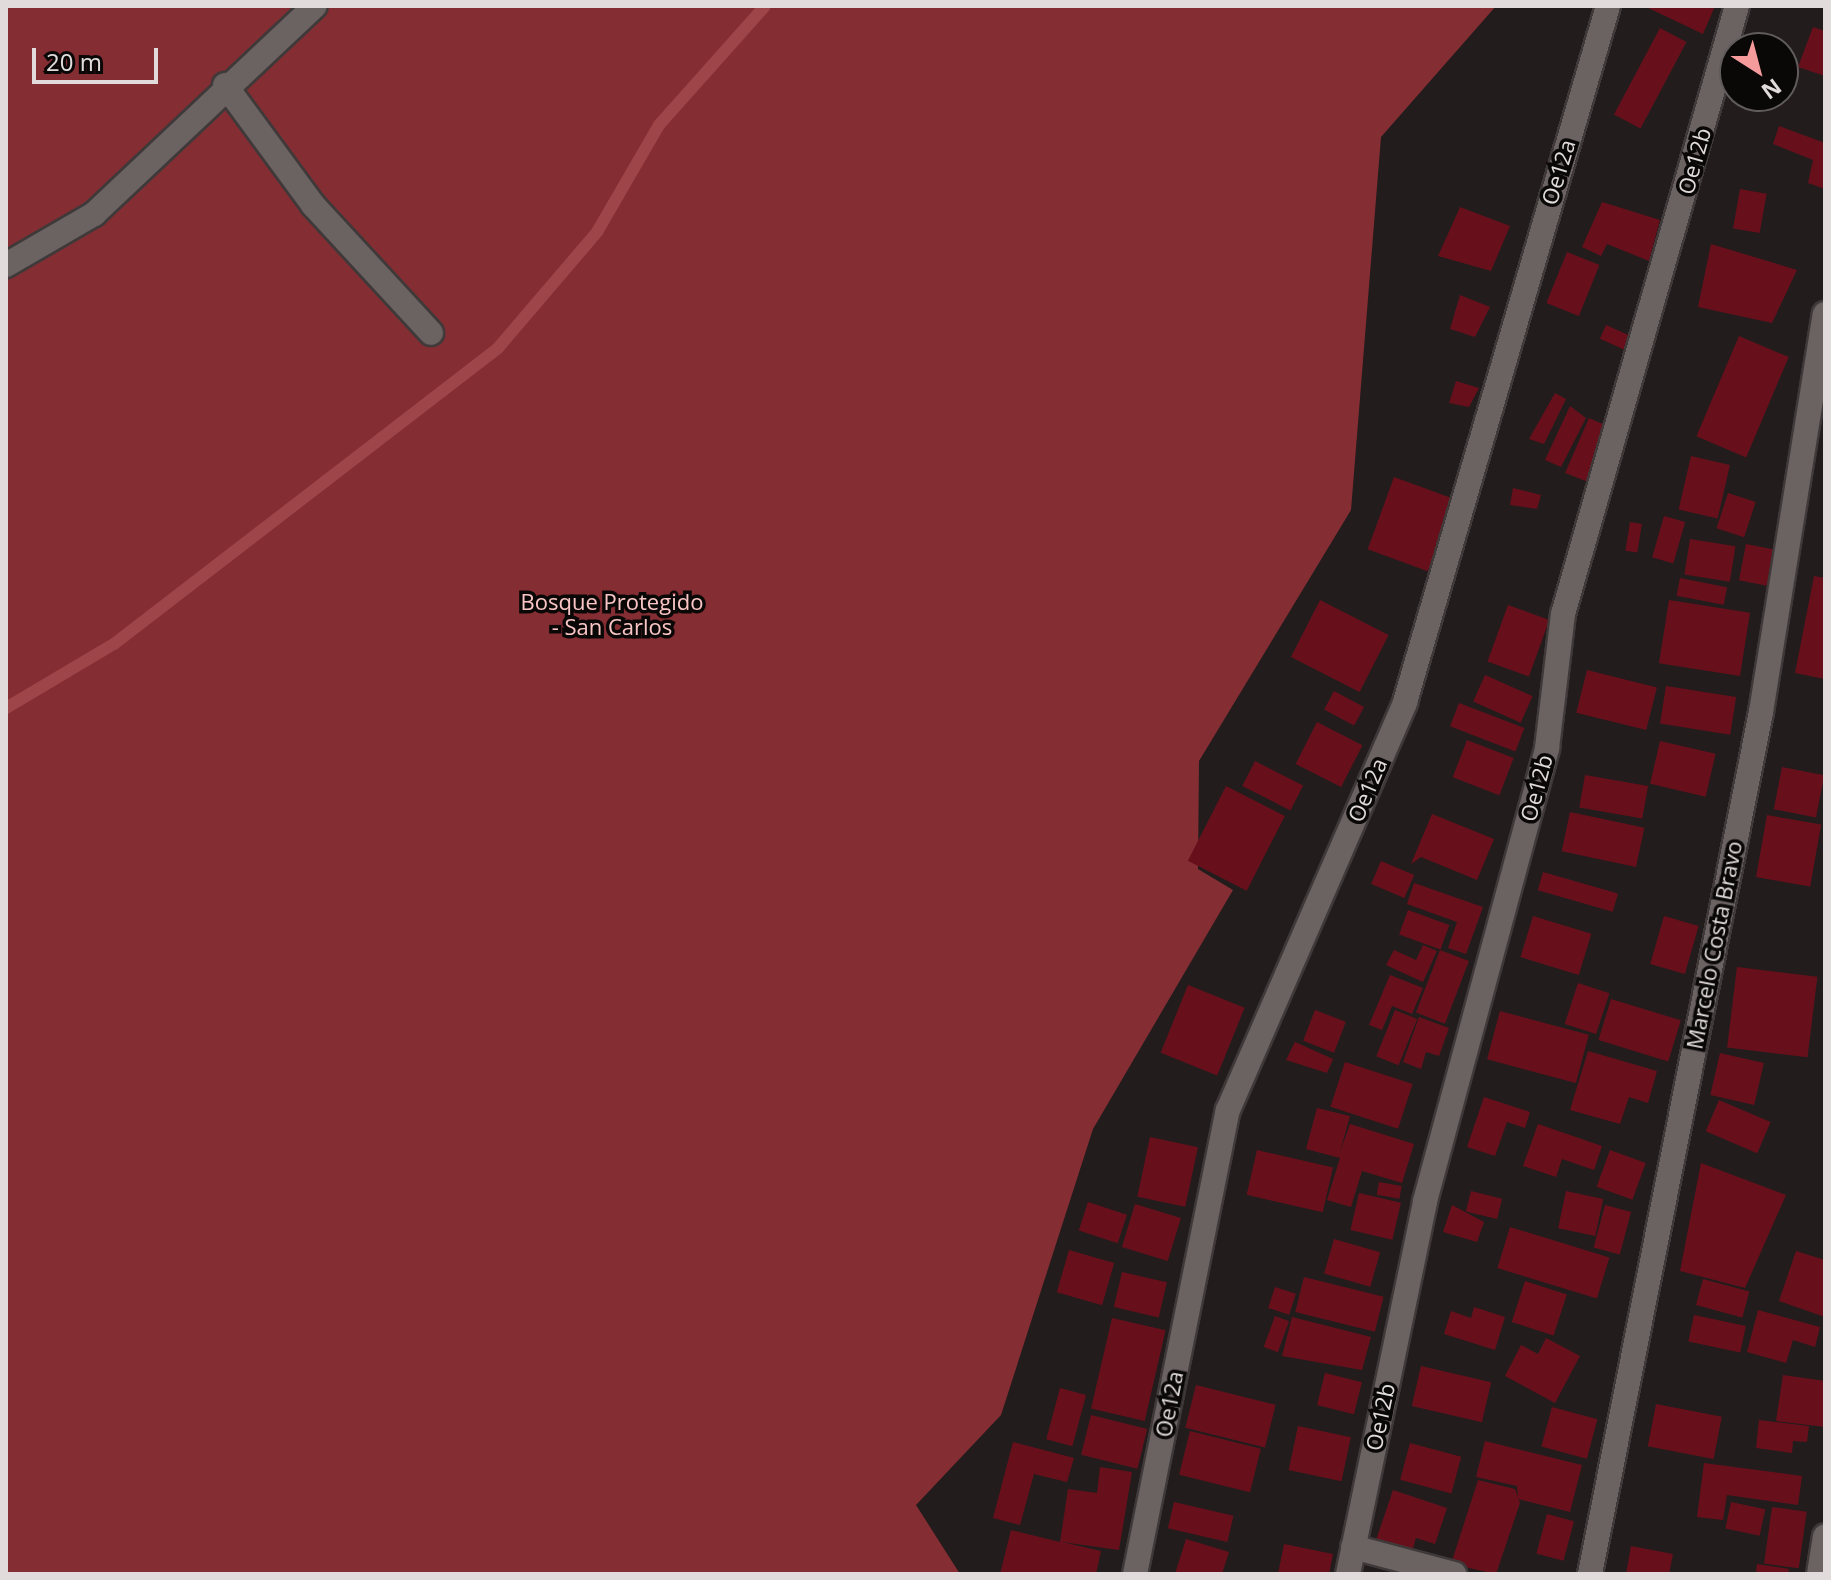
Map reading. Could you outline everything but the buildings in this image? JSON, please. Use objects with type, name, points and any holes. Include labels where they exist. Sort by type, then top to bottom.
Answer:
[{"type":"street","points":[[6,265],[94,214],[225,85],[315,6]]},
{"type":"street","name":"Oe12a","points":[[1135,1574],[1228,1110],[1405,702],[1608,6]]},
{"type":"street","name":"Oe12b","points":[[1348,1574],[1425,1201],[1547,748],[1563,614],[1737,6]]},
{"type":"street","points":[[225,85],[313,205],[431,333]]},
{"type":"street","name":"Marcelo Costa Bravo","points":[[1590,1574],[1761,712],[1825,314]]},
{"type":"street","points":[[1819,1574],[1825,1536]]},
{"type":"street","points":[[1353,1547],[1454,1574]]},
{"type":"green space","name":"Bosque Protegido - San Carlos","points":[[6,6],[1496,6],[1381,137],[1351,510],[1199,761],[1198,869],[1233,890],[1093,1129],[1001,1415],[916,1505],[960,1574],[6,1574]]},
{"type":"waterway","points":[[6,708],[114,644],[498,348],[597,232],[659,125],[765,6]]}]
